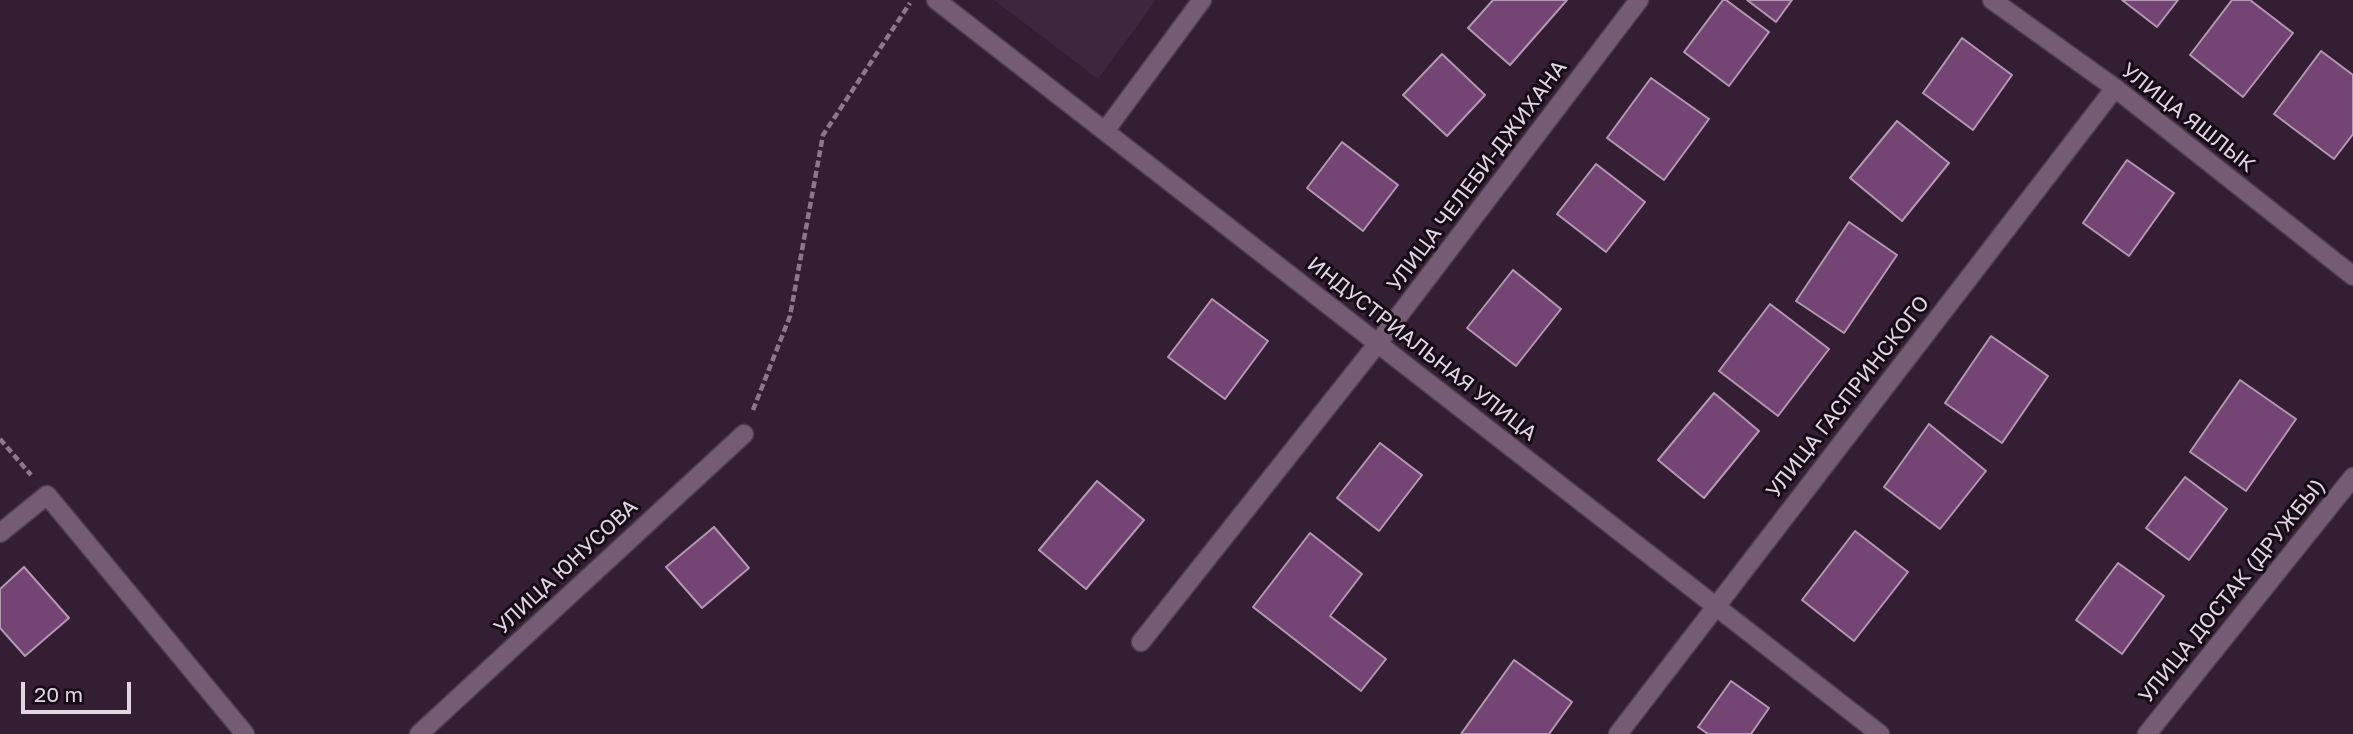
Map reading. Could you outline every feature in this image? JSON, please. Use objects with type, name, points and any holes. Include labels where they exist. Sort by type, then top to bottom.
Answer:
[{"type":"street","name":"ИНДУСТРИАЛЬНАЯ УЛИЦА","points":[[936,0],[1880,734]]},
{"type":"street","points":[[1105,131],[1202,0]]},
{"type":"street","name":"УЛИЦА ЧЕЛЕБИ-ДЖИХАНА","points":[[1141,642],[1378,344],[1639,0]]},
{"type":"street","name":"УЛИЦА ЯШЛЫК","points":[[1992,0],[2115,88],[2353,276]]},
{"type":"street","name":"УЛИЦА ГАСПРИНСКОГО","points":[[1618,734],[2115,88]]},
{"type":"street","name":"УЛИЦА ЮНУСОВА","points":[[419,734],[744,434]]},
{"type":"street","name":"УЛИЦА ДОСТАК (ДРУЖБЫ)","points":[[2147,734],[2353,477]]},
{"type":"street","points":[[0,533],[47,495],[245,734]]},
{"type":"path","points":[[744,434],[789,316],[823,135],[912,0]]},
{"type":"path","points":[[0,439],[47,495]]},
{"type":"shaded area","points":[[994,0],[1156,0],[1098,79]]},
{"type":"building","points":[[1493,0],[1567,0],[1510,65],[1468,28]]},
{"type":"building","points":[[1723,0],[1769,32],[1729,86],[1684,52]]},
{"type":"building","points":[[1747,0],[1792,0],[1776,22]]},
{"type":"building","points":[[2122,0],[2178,0],[2157,27]]},
{"type":"building","points":[[2232,0],[2250,0],[2293,33],[2243,97],[2190,55]]},
{"type":"building","points":[[1962,38],[2012,75],[1973,130],[1923,93]]},
{"type":"building","points":[[2321,51],[2353,75],[2353,134],[2334,159],[2274,114]]},
{"type":"building","points":[[1442,54],[1485,95],[1447,136],[1403,95]]},
{"type":"building","points":[[1651,78],[1709,119],[1664,180],[1607,138]]},
{"type":"building","points":[[1897,121],[1949,163],[1902,221],[1850,178]]},
{"type":"building","points":[[1342,142],[1398,185],[1363,231],[1307,188]]},
{"type":"building","points":[[2127,160],[2174,193],[2129,256],[2083,223]]},
{"type":"building","points":[[1596,164],[1645,202],[1606,252],[1557,214]]},
{"type":"building","points":[[1849,222],[1897,255],[1844,333],[1796,301]]},
{"type":"building","points":[[1513,270],[1561,309],[1516,366],[1467,328]]},
{"type":"building","points":[[1212,299],[1268,341],[1225,399],[1168,357]]},
{"type":"building","points":[[1770,304],[1829,349],[1778,416],[1719,371]]},
{"type":"building","points":[[1991,336],[2048,376],[2002,443],[1945,403]]},
{"type":"building","points":[[2240,380],[2296,419],[2246,491],[2190,452]]},
{"type":"building","points":[[1714,393],[1759,431],[1704,498],[1658,460]]},
{"type":"building","points":[[1929,424],[1986,471],[1940,529],[1884,487]]},
{"type":"building","points":[[1380,443],[1422,475],[1379,531],[1337,498]]},
{"type":"building","points":[[2185,477],[2227,509],[2189,560],[2146,528]]},
{"type":"building","points":[[1097,481],[1144,520],[1086,589],[1039,550]]},
{"type":"building","points":[[714,527],[749,568],[702,608],[666,567]]},
{"type":"building","points":[[1855,531],[1908,572],[1854,641],[1802,600]]},
{"type":"building","points":[[1310,533],[1362,574],[1330,616],[1386,659],[1361,691],[1253,607]]},
{"type":"building","points":[[2118,563],[2164,596],[2122,654],[2076,620]]},
{"type":"building","points":[[24,567],[69,618],[25,656],[0,628],[0,589]]},
{"type":"building","points":[[1514,660],[1572,702],[1549,734],[1461,734]]},
{"type":"building","points":[[1731,681],[1769,708],[1751,734],[1708,734],[1698,727]]}]
